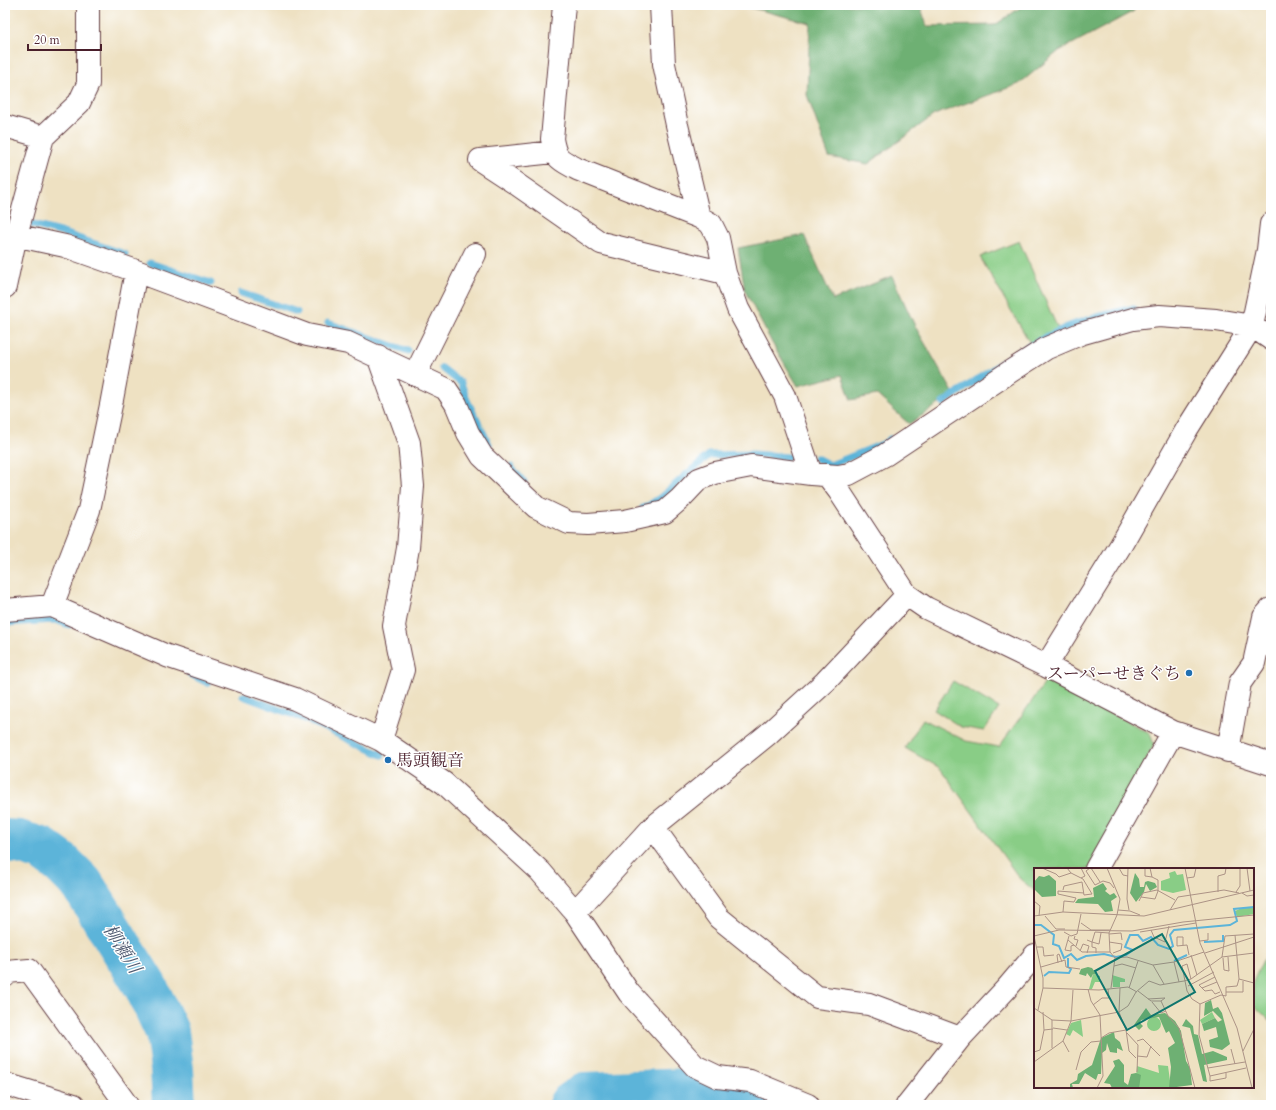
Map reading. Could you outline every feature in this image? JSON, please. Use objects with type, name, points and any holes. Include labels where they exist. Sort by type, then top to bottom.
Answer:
[{"type":"street","points":[[5,287],[10,234],[43,137],[79,103],[88,84],[88,5]]},
{"type":"street","points":[[564,5],[552,138],[554,152],[559,160],[577,169],[699,217],[711,224],[718,238],[725,273],[738,309],[785,396],[819,475],[839,491],[907,595],[926,608],[1046,666],[1173,732],[1271,764]]},
{"type":"street","points":[[661,5],[664,64],[699,217]]},
{"type":"street","points":[[5,126],[43,137]]},
{"type":"street","points":[[554,152],[480,160],[601,243],[725,273]]},
{"type":"street","points":[[1046,666],[1121,545],[1187,429],[1252,326],[1268,250],[1271,224]]},
{"type":"street","points":[[10,234],[65,246],[307,335],[348,343],[446,389],[456,404],[474,445],[482,456],[536,507],[569,523],[588,524],[625,521],[665,512],[699,479],[722,472],[751,466],[819,475],[838,476],[849,474],[885,456],[1047,348],[1080,334],[1133,319],[1159,316],[1216,320],[1252,326],[1271,339]]},
{"type":"street","points":[[415,375],[475,254]]},
{"type":"street","points":[[52,606],[89,510],[111,405],[136,271]]},
{"type":"street","points":[[378,356],[409,443],[413,486],[408,548],[394,626],[403,670],[381,740]]},
{"type":"street","points":[[575,912],[653,827],[767,735],[825,682],[907,595]]},
{"type":"street","points":[[5,610],[52,606],[167,656],[295,699],[381,740],[444,784],[540,871],[575,912],[628,993],[695,1066],[718,1077],[750,1080],[808,1105]]},
{"type":"street","points":[[1228,751],[1240,683],[1254,663],[1264,617],[1271,609]]},
{"type":"street","points":[[1097,868],[1173,732]]},
{"type":"street","points":[[653,827],[719,918],[817,997],[869,1004],[960,1038]]},
{"type":"street","points":[[907,1105],[960,1038],[1007,988],[1034,956]]},
{"type":"street","points":[[5,976],[7,972],[29,970],[127,1105]]},
{"type":"street","points":[[5,1084],[74,1105]]},
{"type":"green space","points":[[740,5],[920,5],[927,26],[995,25],[1024,5],[1133,5],[1134,11],[1059,51],[1019,84],[934,115],[868,164],[829,157],[807,95],[810,23]]},
{"type":"green space","points":[[804,235],[833,300],[892,276],[915,326],[954,394],[909,424],[877,395],[851,400],[842,375],[798,386],[772,343],[745,291],[738,248]]},
{"type":"green space","points":[[1019,241],[1058,329],[1030,343],[980,257]]},
{"type":"green space","points":[[1047,680],[1150,733],[1154,745],[1091,868],[1034,868],[1034,890],[1020,879],[940,768],[905,748],[923,719],[966,741],[999,747]]},
{"type":"green space","points":[[953,681],[999,708],[984,731],[961,727],[934,710]]},
{"type":"green space","points":[[1271,953],[1271,1022],[1254,1005],[1254,980],[1263,960]]},
{"type":"waterway","points":[[33,225],[63,233],[125,254]]},
{"type":"waterway","points":[[150,263],[211,283]]},
{"type":"waterway","points":[[241,293],[297,312]]},
{"type":"waterway","points":[[943,403],[1002,362],[1049,336],[1089,319],[1134,309]]},
{"type":"waterway","points":[[328,323],[408,351]]},
{"type":"waterway","points":[[442,368],[461,383],[467,400],[489,444]]},
{"type":"waterway","points":[[816,458],[830,465],[885,443],[890,439]]},
{"type":"waterway","points":[[643,508],[661,497],[709,455],[753,454],[788,457]]},
{"type":"waterway","points":[[511,467],[524,482]]},
{"type":"waterway","points":[[5,623],[55,620],[69,625]]},
{"type":"waterway","points":[[190,674],[208,683]]},
{"type":"waterway","points":[[243,696],[305,719],[382,755]]},
{"type":"waterway","name":"柳瀬川","points":[[5,841],[19,842],[42,849],[62,864],[82,884],[146,987],[167,1032],[172,1069],[174,1105]]},
{"type":"waterway","name":"柳瀬川","points":[[570,1105],[585,1094],[691,1090],[758,1105]]},
{"type":"place","name":"スーパーせきぐち","points":[[1189,673]]},
{"type":"place","name":"馬頭観音","points":[[388,760]]}]
